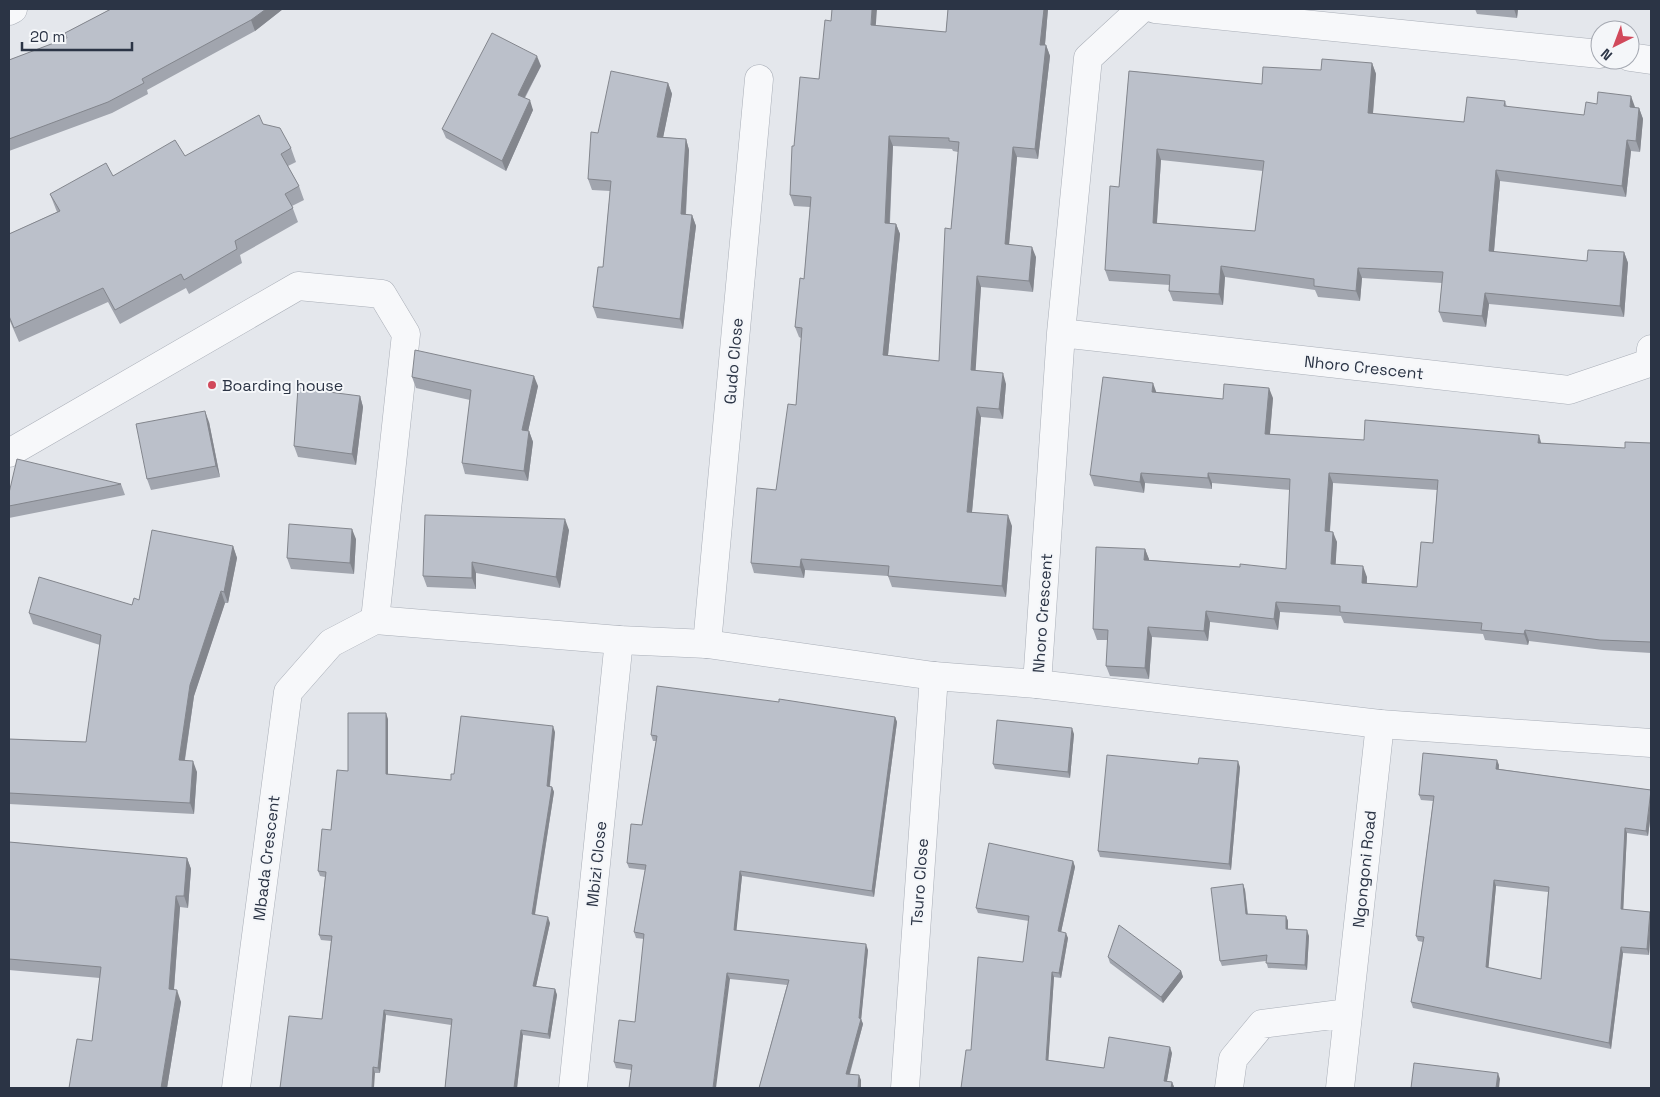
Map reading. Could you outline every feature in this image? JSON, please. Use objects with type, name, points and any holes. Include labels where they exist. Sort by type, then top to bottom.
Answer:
[{"type":"street","points":[[9,12],[13,9]]},
{"type":"street","name":"Nhoro Crescent","points":[[1037,684],[1061,333],[1088,58],[1141,9]]},
{"type":"street","points":[[1155,9],[1590,53]]},
{"type":"street","name":"Gudo Close","points":[[707,644],[759,79]]},
{"type":"street","points":[[9,453],[298,286],[382,294],[406,334],[375,620],[619,640],[707,644],[934,676],[1037,684],[1380,724],[1651,742]]},
{"type":"street","name":"Nhoro Crescent","points":[[1061,333],[1569,390],[1649,363],[1651,349]]},
{"type":"street","name":"Mbada Crescent","points":[[236,1088],[288,692],[330,643],[375,620]]},
{"type":"street","name":"Mbizi Close","points":[[573,1088],[619,640]]},
{"type":"street","name":"Tsuro Close","points":[[905,1088],[934,676]]},
{"type":"street","name":"Ngongoni Road","points":[[1340,1088],[1380,724]]},
{"type":"street","points":[[1229,1088],[1233,1059],[1262,1024],[1348,1013]]},
{"type":"building","points":[[111,9],[266,9],[251,20],[142,79],[144,83],[108,102],[9,139],[9,60],[67,38],[65,33]]},
{"type":"building","points":[[832,9],[872,9],[871,25],[946,32],[948,9],[1044,9],[1040,45],[1046,45],[1035,149],[1013,147],[1005,244],[1032,247],[1029,281],[977,276],[971,370],[1003,373],[999,409],[977,407],[967,512],[1008,515],[1002,586],[888,576],[889,566],[801,559],[800,567],[751,563],[757,488],[776,490],[788,404],[796,405],[802,328],[795,327],[800,278],[804,279],[811,197],[790,195],[792,146],[794,146],[800,77],[819,79],[825,20],[831,21]],"holes":[[[889,136],[949,138],[949,141],[959,142],[951,229],[945,228],[939,361],[883,355],[896,224],[885,223]]]},
{"type":"building","points":[[492,33],[537,56],[518,95],[530,100],[502,161],[442,129]]},
{"type":"building","points":[[1322,59],[1372,63],[1368,113],[1464,122],[1467,97],[1505,101],[1504,106],[1584,115],[1586,102],[1597,104],[1598,92],[1631,96],[1630,107],[1639,108],[1636,141],[1627,140],[1622,186],[1496,170],[1489,251],[1587,261],[1588,250],[1624,252],[1620,306],[1485,293],[1482,316],[1439,312],[1443,272],[1358,268],[1356,291],[1314,286],[1314,279],[1221,266],[1219,294],[1169,291],[1170,275],[1105,270],[1110,186],[1119,187],[1129,71],[1262,84],[1263,67],[1321,70]],"holes":[[[1157,149],[1264,161],[1255,231],[1153,223]]]},
{"type":"building","points":[[611,71],[668,83],[657,137],[686,139],[681,214],[692,215],[680,319],[593,307],[598,267],[603,267],[611,181],[588,179],[591,132],[598,133]]},
{"type":"building","points":[[259,115],[263,124],[280,128],[291,148],[281,154],[299,186],[285,194],[293,208],[235,241],[237,249],[184,280],[181,274],[115,310],[103,288],[14,328],[9,316],[9,234],[60,211],[50,194],[106,163],[113,176],[175,140],[185,156]]},
{"type":"building","points":[[415,350],[534,376],[522,430],[529,431],[524,471],[462,463],[471,390],[412,377]]},
{"type":"building","points":[[1103,377],[1153,383],[1152,392],[1223,399],[1224,384],[1269,388],[1265,434],[1364,440],[1365,420],[1539,435],[1538,443],[1625,448],[1625,442],[1651,443],[1651,642],[1600,640],[1525,630],[1524,634],[1481,630],[1482,623],[1340,612],[1340,606],[1276,602],[1274,619],[1206,611],[1204,631],[1148,627],[1145,668],[1106,666],[1108,630],[1093,629],[1096,547],[1145,549],[1144,560],[1240,567],[1240,564],[1286,569],[1290,479],[1208,473],[1208,478],[1141,473],[1140,482],[1090,475]],"holes":[[[1329,473],[1438,480],[1433,543],[1421,542],[1417,587],[1362,583],[1363,566],[1331,564],[1333,532],[1325,531]]]},
{"type":"building","points":[[298,388],[360,396],[352,454],[294,446]]},
{"type":"building","points":[[205,411],[216,466],[147,479],[136,424]]},
{"type":"building","points":[[17,459],[121,484],[9,506],[9,493]]},
{"type":"building","points":[[425,515],[565,519],[556,577],[472,562],[472,578],[423,576]]},
{"type":"building","points":[[289,524],[352,529],[350,563],[287,558]]},
{"type":"building","points":[[152,530],[233,546],[224,592],[221,591],[190,685],[179,760],[193,761],[190,803],[9,793],[9,739],[86,742],[101,635],[29,613],[39,577],[132,605],[134,598],[139,600]]},
{"type":"building","points":[[657,686],[779,702],[779,699],[895,717],[872,891],[740,871],[734,930],[866,944],[859,1018],[861,1019],[846,1074],[859,1075],[858,1088],[759,1088],[789,980],[727,973],[713,1088],[629,1088],[632,1065],[614,1062],[619,1020],[635,1022],[644,934],[634,932],[646,865],[627,863],[631,824],[642,825],[657,736],[651,735]]},
{"type":"building","points":[[348,713],[386,713],[386,774],[451,780],[451,774],[454,774],[461,716],[553,726],[547,786],[552,787],[532,914],[548,917],[533,986],[555,989],[548,1034],[521,1030],[514,1088],[445,1088],[452,1019],[384,1010],[378,1068],[373,1067],[372,1088],[280,1088],[289,1016],[322,1019],[332,936],[319,935],[326,872],[318,871],[322,829],[331,830],[337,770],[348,771]]},
{"type":"building","points":[[997,720],[1072,728],[1068,772],[993,764]]},
{"type":"building","points":[[1423,753],[1497,760],[1496,769],[1651,790],[1646,831],[1625,828],[1621,909],[1650,912],[1647,949],[1621,947],[1609,1043],[1411,1002],[1424,937],[1416,936],[1434,796],[1419,795]],"holes":[[[1494,880],[1549,887],[1541,979],[1486,967]]]},
{"type":"building","points":[[1107,755],[1198,764],[1199,758],[1238,761],[1229,864],[1098,851]]},
{"type":"building","points":[[9,842],[187,858],[184,896],[176,896],[169,989],[177,990],[161,1088],[69,1088],[77,1039],[92,1041],[101,967],[9,959]]},
{"type":"building","points":[[989,843],[1073,861],[1058,931],[1066,933],[1059,973],[1052,972],[1046,1060],[1104,1068],[1109,1037],[1170,1047],[1164,1081],[1172,1082],[1171,1088],[961,1088],[966,1050],[971,1050],[978,957],[1023,962],[1029,916],[976,908]]},
{"type":"building","points":[[1243,884],[1246,914],[1286,916],[1286,929],[1307,930],[1305,965],[1266,963],[1267,955],[1220,961],[1211,888]]},
{"type":"building","points":[[1119,925],[1181,971],[1161,997],[1108,957]]},
{"type":"building","points":[[1414,1063],[1498,1073],[1496,1088],[1411,1088]]},
{"type":"place","name":"Boarding house","points":[[212,385]]}]
